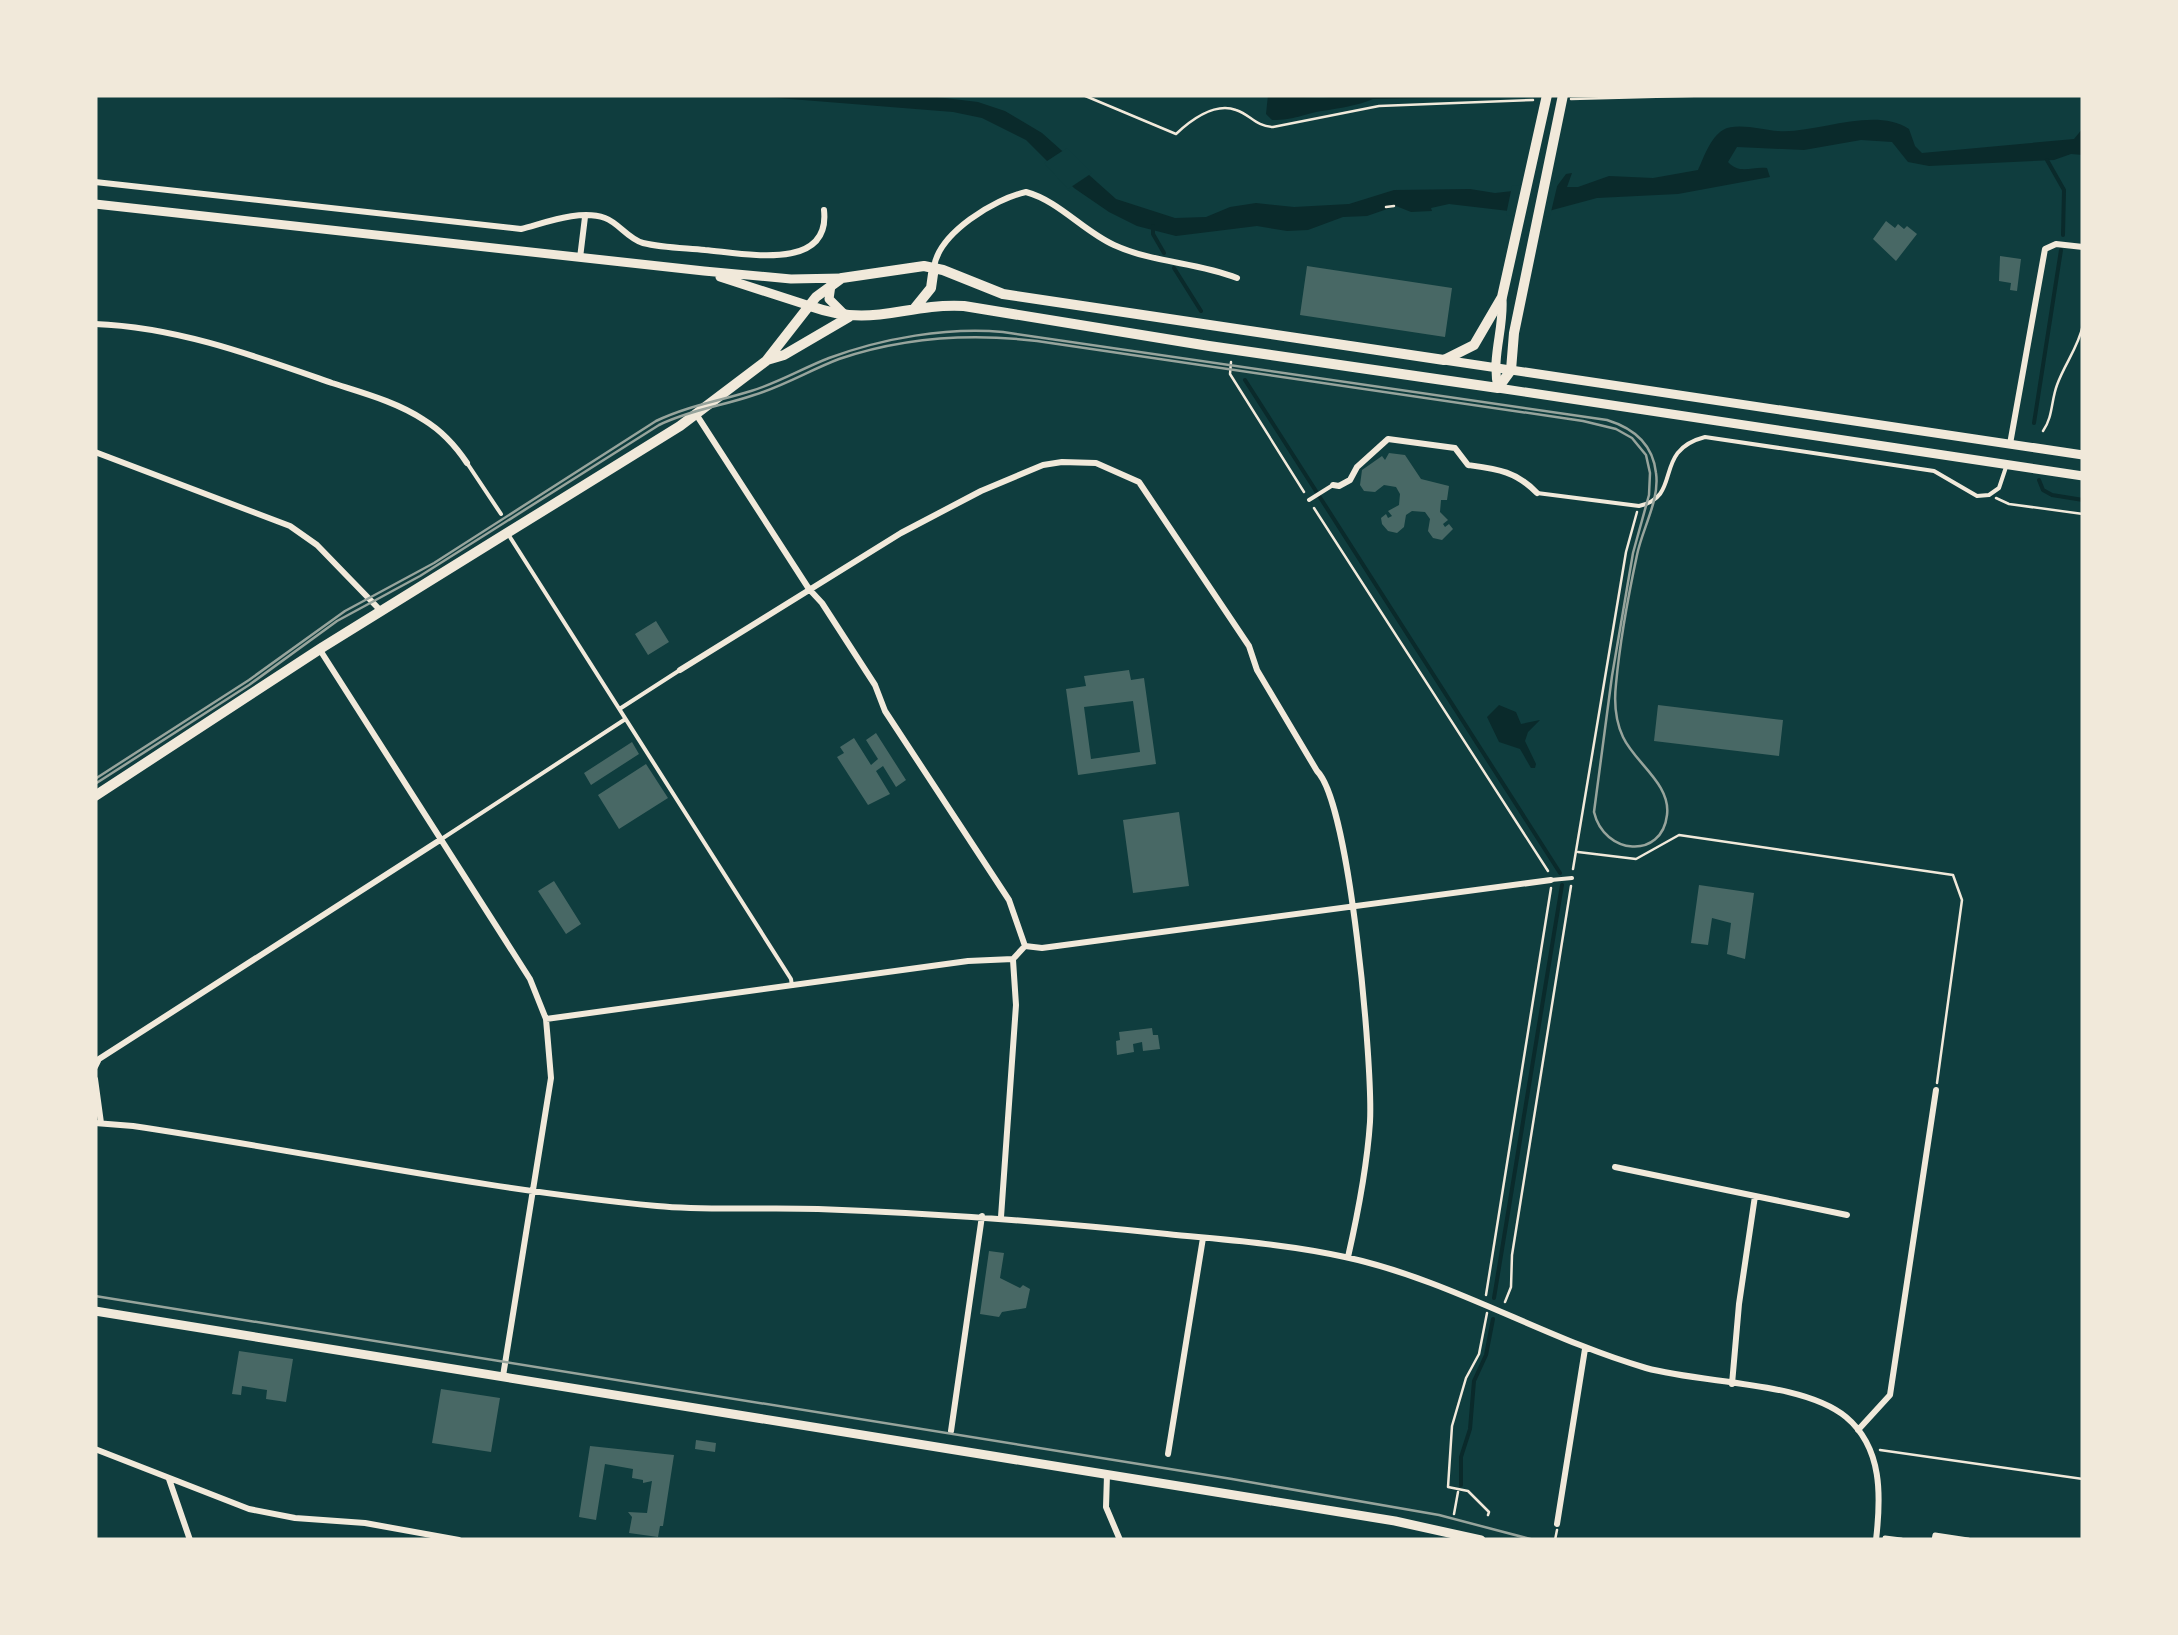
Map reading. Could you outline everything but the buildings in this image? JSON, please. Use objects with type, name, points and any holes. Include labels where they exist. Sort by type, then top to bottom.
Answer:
[{"type":"main road","points":[[1444,360],[1474,345],[1502,297],[1552,97]]},
{"type":"main road","points":[[1498,388],[1511,370],[1552,97]]},
{"type":"main road","points":[[95,204],[791,279],[842,278],[912,266],[934,267],[1003,294],[2083,455]]},
{"type":"main road","points":[[913,309],[931,288],[934,267]]},
{"type":"main road","points":[[704,271],[849,317],[964,306],[2083,476]]},
{"type":"main road","points":[[95,796],[320,649],[696,414],[766,361],[810,306],[842,278]]},
{"type":"main road","points":[[831,285],[829,298],[833,306],[849,317]]},
{"type":"main road","points":[[1498,388],[1494,368],[1503,315],[1502,297]]},
{"type":"main road","points":[[766,361],[784,355],[849,317]]},
{"type":"main road","points":[[2007,463],[2010,444]]},
{"type":"main road","points":[[95,1311],[1107,1475],[1481,1540]]},
{"type":"street","points":[[95,182],[522,230],[564,217],[604,217],[643,243],[768,256],[798,252],[812,244],[823,228],[824,210]]},
{"type":"street","points":[[934,267],[940,247],[952,234],[1007,198],[1026,192],[1047,200],[1086,230],[1116,246],[1146,257],[1213,268],[1236,278]]},
{"type":"street","points":[[580,258],[584,217]]},
{"type":"street","points":[[2010,444],[2045,249],[2056,244],[2083,247]]},
{"type":"street","points":[[95,324],[218,344],[390,403],[436,428],[467,462]]},
{"type":"street","points":[[696,414],[809,589],[822,602],[875,685],[885,711],[1009,900],[1025,946]]},
{"type":"street","points":[[1333,486],[1350,480],[1357,467],[1388,439],[1456,448],[1468,464],[1507,470],[1525,480],[1537,493]]},
{"type":"street","points":[[95,452],[290,526],[317,546],[381,611]]},
{"type":"street","points":[[680,670],[914,526],[981,491],[1043,465],[1081,461],[1133,478],[1153,499],[1249,646],[1257,670],[1316,771],[1324,778],[1341,831],[1368,1045],[1370,1120],[1366,1164],[1348,1257]]},
{"type":"street","points":[[320,649],[530,978],[546,1018],[551,1078],[503,1376]]},
{"type":"street","points":[[95,1067],[102,1056],[440,840]]},
{"type":"street","points":[[1025,946],[1042,948],[1551,880]]},
{"type":"street","points":[[1001,1218],[1016,1006],[1013,960],[1025,946]]},
{"type":"street","points":[[546,1018],[1003,958],[1013,960]]},
{"type":"street","points":[[95,1079],[98,1123],[534,1190],[656,1206],[982,1216],[1348,1257],[1426,1280],[1585,1349],[1652,1370],[1812,1397],[1850,1419],[1858,1430],[1880,1484],[1880,1539],[1900,1540]]},
{"type":"street","points":[[1858,1430],[1890,1395],[1936,1090]]},
{"type":"street","points":[[1615,1167],[1847,1215]]},
{"type":"street","points":[[1732,1384],[1755,1196]]},
{"type":"street","points":[[951,1430],[982,1216]]},
{"type":"street","points":[[1168,1454],[1202,1238]]},
{"type":"street","points":[[1556,1524],[1585,1349]]},
{"type":"street","points":[[95,1448],[221,1500],[277,1516],[365,1523],[459,1540]]},
{"type":"street","points":[[1107,1475],[1106,1506],[1120,1540]]},
{"type":"street","points":[[168,1478],[190,1540]]},
{"type":"street","points":[[1934,1540],[1935,1535],[1968,1540]]},
{"type":"lane","points":[[1537,493],[1639,506],[1652,502],[1665,488],[1668,468],[1680,448],[1705,438],[1934,471],[1977,496],[1989,495],[2004,480],[2007,463]]},
{"type":"lane","points":[[467,462],[501,514]]},
{"type":"lane","points":[[1309,500],[1333,486]]},
{"type":"lane","points":[[508,534],[792,986]]},
{"type":"lane","points":[[619,709],[680,670]]},
{"type":"lane","points":[[440,840],[625,719]]},
{"type":"lane","points":[[1551,880],[1572,878]]},
{"type":"path","points":[[1083,95],[1176,134],[1201,115],[1216,110],[1236,110],[1259,126],[1273,127],[1379,106],[1552,97],[1723,95]]},
{"type":"path","points":[[1386,206],[1394,206]]},
{"type":"path","points":[[2042,431],[2050,421],[2055,389],[2078,347],[2083,325]]},
{"type":"path","points":[[1232,356],[1230,374],[1550,872],[1552,892],[1486,1297]]},
{"type":"path","points":[[1989,495],[2010,504],[2083,514]]},
{"type":"path","points":[[1503,1306],[1511,1287],[1512,1255],[1626,552],[1639,506]]},
{"type":"path","points":[[1576,852],[1636,859],[1680,835],[1953,874],[1962,900],[1936,1090]]},
{"type":"path","points":[[1488,1515],[1468,1491],[1448,1487],[1452,1426],[1466,1378],[1483,1340],[1489,1306]]},
{"type":"path","points":[[1878,1450],[2083,1479]]},
{"type":"path","points":[[1454,1514],[1458,1490]]},
{"type":"water","points":[[740,95],[920,95],[978,102],[1005,111],[1042,133],[1116,199],[1175,218],[1206,217],[1230,207],[1256,203],[1294,207],[1349,204],[1394,190],[1470,189],[1495,193],[1557,186],[1566,174],[1572,173],[1567,187],[1609,176],[1653,178],[1698,170],[1714,138],[1735,127],[1793,131],[1879,120],[1909,129],[1922,153],[2074,139],[2083,128],[2083,155],[1929,166],[1908,162],[1892,142],[1861,140],[1804,150],[1737,147],[1728,162],[1742,169],[1767,168],[1770,177],[1678,194],[1597,198],[1545,212],[1449,204],[1431,208],[1432,211],[1411,212],[1396,206],[1367,216],[1343,217],[1308,230],[1257,226],[1176,236],[1137,226],[1109,212],[1074,188],[1026,140],[982,118],[953,112]]},
{"type":"water","points":[[1268,95],[1315,98],[1593,95],[1373,99],[1272,120],[1266,114]]},
{"type":"water","points":[[1499,705],[1516,712],[1521,724],[1540,720],[1525,741],[1535,768],[1531,768],[1520,749],[1499,742],[1487,717]]},
{"type":"pier","points":[[1067,148],[1092,173],[1068,189],[1044,163]]},
{"type":"pier","points":[[1560,174],[1550,216],[1506,215],[1512,186],[1554,181]]},
{"type":"waterway","points":[[2047,160],[2064,190],[2063,235]]},
{"type":"waterway","points":[[1153,226],[1153,234],[1164,253]]},
{"type":"waterway","points":[[2034,423],[2061,250]]},
{"type":"waterway","points":[[1174,268],[1201,311]]},
{"type":"waterway","points":[[1245,380],[1560,873]]},
{"type":"waterway","points":[[2039,480],[2043,490],[2052,495],[2083,500]]},
{"type":"waterway","points":[[1494,1298],[1562,885]]},
{"type":"waterway","points":[[1461,1485],[1461,1457],[1470,1429],[1474,1381],[1486,1355],[1493,1319]]},
{"type":"tram line","points":[[95,779],[249,680],[345,611],[434,563],[656,421],[761,388],[829,358],[893,340],[960,331],[1003,332],[1607,420],[1640,439],[1654,463],[1657,483],[1630,587],[1615,697],[1623,737],[1664,793],[1667,804],[1663,830],[1644,845],[1620,844],[1609,837],[1594,812],[1633,553],[1649,495],[1646,455],[1632,438],[1616,429],[1583,421],[1037,341],[987,337],[937,339],[863,352],[765,391],[659,425],[420,576],[337,621],[249,685],[95,784]]},
{"type":"tram line","points":[[95,1296],[1232,1479],[1439,1515],[1534,1540]]}]
